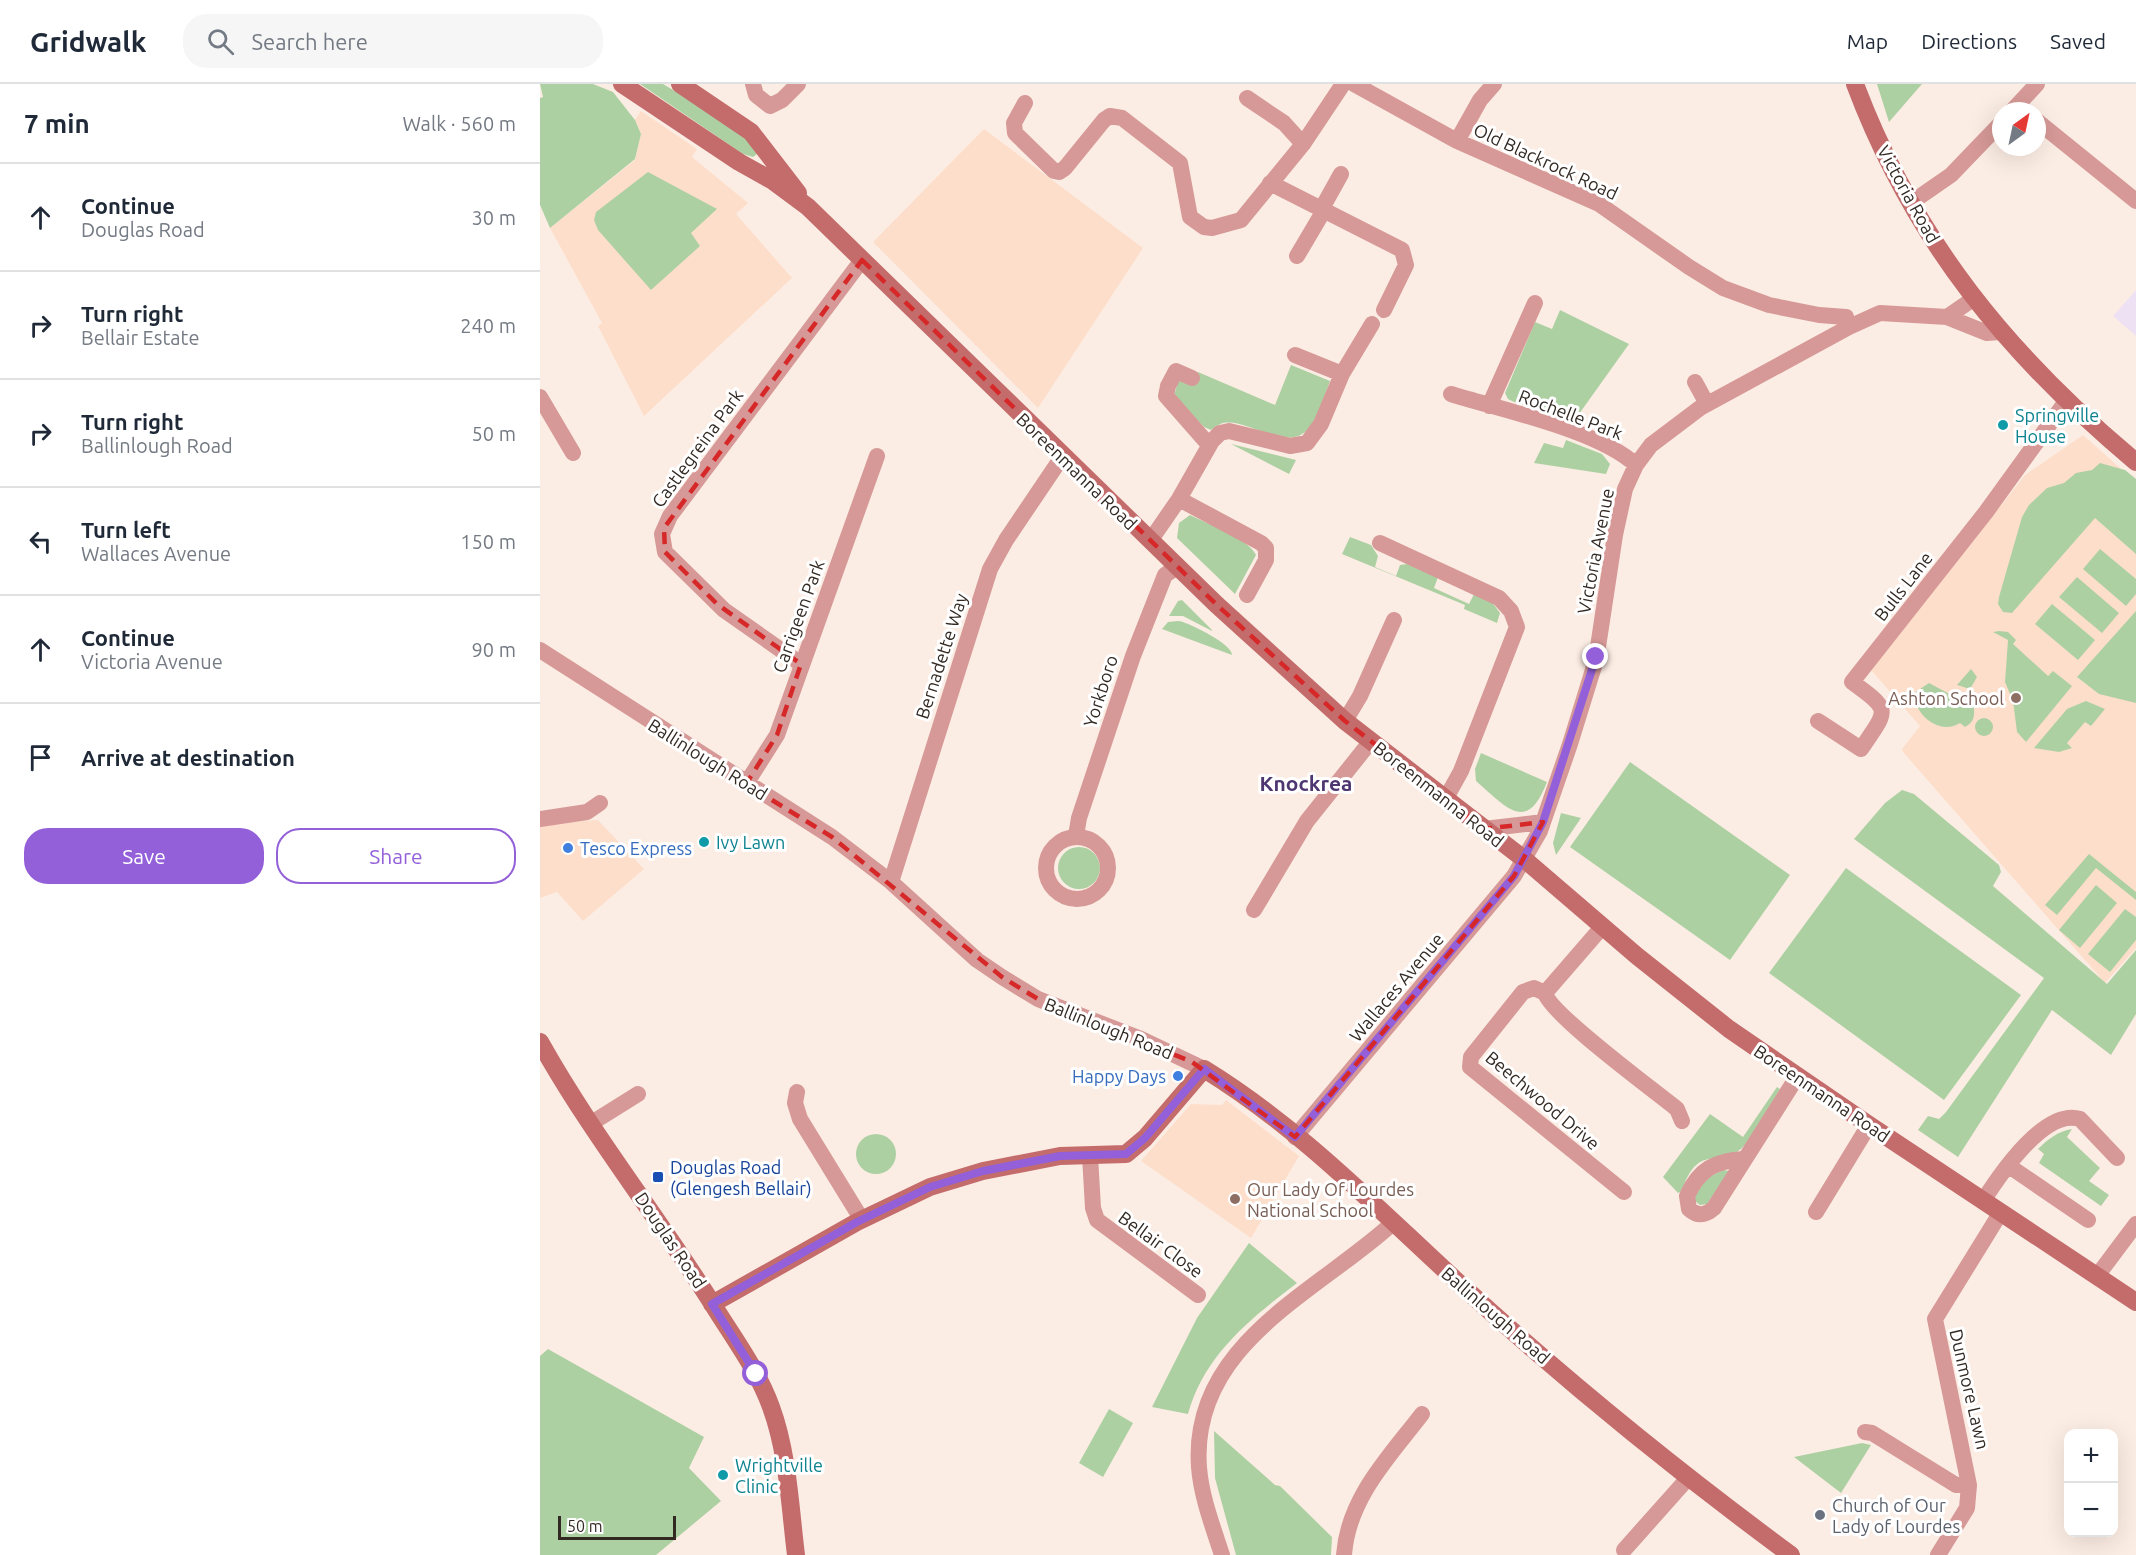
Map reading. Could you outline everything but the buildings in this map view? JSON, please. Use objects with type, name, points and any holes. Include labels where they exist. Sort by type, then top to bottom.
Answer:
[{"type":"main road","name":"Boreenmanna Road","points":[[622,84],[739,162],[773,181],[808,207],[1062,457],[1263,650],[1345,721],[1524,859],[1701,1007],[1797,1077],[2136,1302]]},
{"type":"main road","name":"Boreenmanna Road","points":[[680,84],[751,132],[808,207]]},
{"type":"main road","name":"Victoria Road","points":[[1855,84],[1883,149],[1912,202],[1946,260],[1973,299],[2000,332],[2067,400],[2136,462]]},
{"type":"main road","name":"Douglas Road","points":[[540,1042],[590,1124],[671,1238],[751,1364],[771,1407],[780,1440],[796,1555]]},
{"type":"main road","name":"Ballinlough Road","points":[[1204,1069],[1361,1190],[1538,1352],[1689,1476],[1791,1555]]},
{"type":"main road","points":[[712,1304],[904,1198],[958,1178],[1060,1156],[1119,1155],[1133,1150],[1204,1069]]},
{"type":"street","points":[[753,84],[756,95],[770,105],[782,100],[798,84]]},
{"type":"street","points":[[1025,103],[1014,123],[1015,133],[1054,171],[1062,172],[1104,120],[1116,116],[1179,163],[1183,170],[1188,211],[1194,220],[1212,228],[1234,224],[1248,215],[1270,183],[1303,144],[1343,84]]},
{"type":"street","name":"Old Blackrock Road","points":[[1354,84],[1457,141],[1592,201],[1724,288],[1764,304],[1819,315],[1846,317],[1849,327]]},
{"type":"street","points":[[1457,141],[1480,100],[1494,84]]},
{"type":"street","points":[[2023,102],[2037,84]]},
{"type":"street","points":[[1247,98],[1284,123],[1303,144]]},
{"type":"street","points":[[2046,128],[2136,201]]},
{"type":"street","points":[[1912,202],[1951,175],[1992,132]]},
{"type":"street","points":[[1297,256],[1341,174]]},
{"type":"street","points":[[1270,183],[1405,254],[1406,265],[1384,310]]},
{"type":"street","name":"Castlegreina Park","points":[[801,664],[717,604],[666,552],[662,534],[670,516],[862,260]]},
{"type":"street","points":[[1947,316],[1973,299]]},
{"type":"street","name":"Rochelle Park","points":[[1489,406],[1535,303]]},
{"type":"street","points":[[1849,327],[1880,313],[1947,316],[1987,333],[2000,332]]},
{"type":"street","points":[[1819,315],[1826,339]]},
{"type":"street","points":[[1150,541],[1179,499],[1216,435],[1229,430],[1290,446],[1307,442],[1321,424],[1342,374],[1372,324]]},
{"type":"street","name":"Victoria Avenue","points":[[1524,859],[1543,822],[1596,660],[1620,509],[1636,465],[1651,445],[1707,404],[1849,327]]},
{"type":"street","points":[[1295,355],[1342,374]]},
{"type":"street","points":[[1192,378],[1176,371],[1168,386],[1166,396],[1209,445]]},
{"type":"street","points":[[1695,382],[1707,404]]},
{"type":"street","name":"Rochelle Park","points":[[1451,394],[1601,443],[1636,465]]},
{"type":"street","name":"Bulls Lane","points":[[1818,722],[1861,749],[1881,717],[1883,708],[1880,702],[1852,682],[1986,512],[2067,400]]},
{"type":"street","points":[[541,402],[573,453]]},
{"type":"street","name":"Carrigeen Park","points":[[747,784],[777,735],[877,456]]},
{"type":"street","name":"Bernadette Way","points":[[891,882],[990,569],[1006,540],[1062,457]]},
{"type":"street","points":[[1179,499],[1261,543],[1266,548],[1266,560],[1247,595]]},
{"type":"street","points":[[1380,543],[1499,598],[1511,611],[1517,627],[1461,771],[1445,800]]},
{"type":"street","name":"Yorkboro","points":[[1076,836],[1079,818],[1133,656],[1165,575],[1177,567]]},
{"type":"street","points":[[1345,721],[1360,696],[1394,620]]},
{"type":"street","name":"Ballinlough Road","points":[[540,650],[747,784],[816,825],[891,882],[976,960],[1018,988],[1038,999],[1141,1039],[1204,1069]]},
{"type":"street","points":[[1254,910],[1307,821],[1371,741]]},
{"type":"street","points":[[540,819],[587,812],[600,803]]},
{"type":"street","points":[[1484,829],[1543,822]]},
{"type":"street","name":"Wallaces Avenue","points":[[1295,1137],[1498,897],[1524,859]]},
{"type":"street","points":[[1603,926],[1545,993],[1550,1004],[1677,1109],[1682,1121]]},
{"type":"street","name":"Beechwood Drive","points":[[1545,993],[1534,988],[1523,992],[1471,1057],[1470,1067],[1624,1192]]},
{"type":"street","points":[[1743,1159],[1797,1077]]},
{"type":"street","points":[[796,1092],[795,1103],[800,1119],[862,1220]]},
{"type":"street","points":[[590,1124],[638,1094]]},
{"type":"street","points":[[1983,1201],[2024,1146],[2041,1131],[2071,1118],[2079,1119],[2117,1158]]},
{"type":"street","points":[[1816,1212],[1869,1125]]},
{"type":"street","name":"Bellair Close","points":[[1090,1156],[1093,1208],[1097,1220],[1198,1295]]},
{"type":"street","points":[[2009,1166],[2088,1220]]},
{"type":"street","name":"Dunmore Lawn","points":[[1938,1555],[1967,1508],[1970,1485],[1935,1319],[2001,1212]]},
{"type":"street","points":[[1222,1555],[1199,1469],[1199,1442],[1203,1415],[1216,1382],[1252,1335],[1394,1222]]},
{"type":"street","points":[[2097,1276],[2136,1224]]},
{"type":"street","points":[[1344,1555],[1347,1529],[1360,1498],[1422,1414]]},
{"type":"street","points":[[1865,1432],[1872,1432],[1956,1485],[1970,1485]]},
{"type":"street","points":[[1624,1550],[1689,1476]]},
{"type":"highlighted area","points":[[862,260],[1217,605],[1345,721],[1484,829],[1543,822],[1514,876],[1295,1137],[1192,1062],[1038,999],[1002,977],[832,837],[746,784],[777,735],[801,664],[717,604],[665,552],[664,528]]},
{"type":"shaded area","points":[[641,111],[697,149],[692,157],[748,203],[736,214],[792,278],[644,416],[598,326],[602,323],[550,228],[635,160],[641,134],[635,120]]},
{"type":"shaded area","points":[[984,129],[1143,248],[1038,408],[873,242]]},
{"type":"shaded area","points":[[2136,290],[2136,336],[2113,316]]},
{"type":"shaded area","name":"Ashton School","points":[[2083,435],[2136,482],[2136,948],[2105,983],[1903,752],[1902,749],[1920,726],[1871,670],[2025,475]]},
{"type":"shaded area","points":[[598,820],[644,869],[583,921],[557,892],[540,898],[540,824]]},
{"type":"shaded area","name":"Our Lady Of Lourdes National School","points":[[1226,1100],[1299,1156],[1251,1238],[1141,1161],[1191,1104],[1222,1105]]},
{"type":"green space","points":[[540,84],[593,84],[613,92],[635,120],[641,134],[635,159],[550,228],[540,205],[540,98],[543,97]]},
{"type":"green space","points":[[640,84],[663,84],[745,133],[757,154],[753,157],[743,154]]},
{"type":"green space","points":[[1877,84],[1922,84],[1889,122]]},
{"type":"green space","points":[[648,172],[717,209],[691,233],[700,246],[651,290],[598,230],[594,220],[596,212]]},
{"type":"green space","points":[[1560,310],[1629,344],[1574,421],[1514,402],[1508,399],[1505,393],[1535,322],[1552,329]]},
{"type":"green space","points":[[1291,365],[1330,381],[1316,417],[1309,428],[1300,435],[1279,437],[1233,423],[1223,423],[1211,430],[1204,427],[1174,396],[1178,381],[1193,383],[1198,372],[1275,405]]},
{"type":"green space","points":[[1566,440],[1602,454],[1610,464],[1606,474],[1534,463],[1544,443],[1563,448]]},
{"type":"green space","points":[[1231,444],[1296,460],[1289,474]]},
{"type":"green space","points":[[2100,463],[2125,470],[2136,479],[2136,554],[2095,518],[2012,613],[2003,612],[1998,604],[1999,597],[2022,517],[2029,505],[2047,488],[2064,483],[2076,473],[2092,470]]},
{"type":"green space","points":[[1190,515],[1236,537],[1256,555],[1235,594],[1177,538],[1179,523]]},
{"type":"green space","points":[[1350,537],[1371,545],[1378,556],[1375,567],[1396,576],[1400,565],[1407,564],[1438,577],[1434,588],[1469,604],[1474,594],[1492,602],[1500,613],[1497,623],[1464,609],[1465,605],[1342,554]]},
{"type":"green space","points":[[2100,549],[2136,579],[2136,594],[2126,606],[2083,569]]},
{"type":"green space","points":[[2077,577],[2119,613],[2102,633],[2059,597]]},
{"type":"green space","points":[[1182,600],[1212,631],[1183,616],[1169,616],[1178,601]]},
{"type":"green space","points":[[2052,604],[2095,640],[2078,660],[2035,624]]},
{"type":"green space","points":[[2136,611],[2136,703],[2099,694],[2077,677]]},
{"type":"green space","points":[[1181,621],[1203,631],[1226,646],[1232,655],[1162,629],[1168,622]]},
{"type":"green space","points":[[1993,632],[2008,632],[2016,640],[2013,644],[2048,676],[2053,671],[2072,686],[2026,742],[2017,732],[2013,701],[2005,682],[2008,640]]},
{"type":"green space","points":[[1971,669],[1977,677],[1970,689],[1957,685]]},
{"type":"green space","points":[[1929,683],[1974,707],[1971,723],[1965,727],[1960,723],[1944,727],[1923,716],[1918,709],[1914,693]]},
{"type":"green space","points":[[2086,701],[2105,709],[2091,726],[2085,722],[2067,743],[2072,748],[2059,752],[2034,748],[2067,709]]},
{"type":"green space","points":[[1980,718],[1988,718],[1993,723],[1991,734],[1980,736],[1975,731],[1975,723]]},
{"type":"green space","points":[[1481,753],[1547,782],[1532,808],[1524,812],[1507,807],[1476,781],[1475,769]]},
{"type":"green space","points":[[1630,762],[1790,875],[1730,960],[1570,847]]},
{"type":"green space","points":[[1902,790],[1914,794],[1999,865],[2001,872],[1993,886],[2107,984],[2136,950],[2136,1014],[2111,1055],[2052,1010],[1958,1157],[1918,1130],[1928,1116],[1939,1119],[1946,1112],[2044,978],[1854,839],[1885,803]]},
{"type":"green space","points":[[1561,813],[1581,818],[1556,855],[1553,843]]},
{"type":"green space","points":[[1079,847],[1094,853],[1100,868],[1094,883],[1079,889],[1064,883],[1058,868],[1064,853]]},
{"type":"green space","points":[[2089,854],[2136,892],[2136,900],[2096,868],[2057,915],[2045,905]]},
{"type":"green space","points":[[1846,868],[2021,995],[1944,1100],[1769,973]]},
{"type":"green space","points":[[2096,885],[2117,903],[2080,948],[2059,930]]},
{"type":"green space","points":[[2125,909],[2136,917],[2136,940],[2110,972],[2088,954]]},
{"type":"green space","points":[[1777,1087],[1780,1089],[1763,1120],[1742,1148],[1725,1157],[1702,1161],[1688,1176],[1682,1191],[1678,1193],[1663,1177],[1710,1114],[1743,1137]]},
{"type":"green space","points":[[2072,1129],[2067,1137],[2100,1168],[2089,1181],[2109,1195],[2101,1206],[2039,1163],[2044,1154],[2038,1149],[2053,1136]]},
{"type":"green space","points":[[876,1134],[890,1140],[896,1154],[890,1168],[876,1174],[862,1168],[856,1154],[862,1140]]},
{"type":"green space","points":[[1723,1170],[1730,1171],[1707,1204],[1700,1205],[1695,1201],[1699,1185]]},
{"type":"green space","points":[[1249,1243],[1297,1283],[1247,1324],[1217,1356],[1195,1393],[1188,1414],[1152,1407],[1197,1318]]},
{"type":"green space","points":[[548,1349],[704,1437],[689,1468],[721,1501],[656,1555],[540,1555],[540,1356]]},
{"type":"green space","points":[[1109,1409],[1133,1423],[1103,1477],[1079,1463]]},
{"type":"green space","points":[[1214,1431],[1275,1485],[1280,1486],[1332,1537],[1331,1555],[1236,1555],[1215,1478]]},
{"type":"green space","points":[[1862,1443],[1871,1445],[1841,1493],[1794,1457]]},
{"type":"place","name":"Springville House","points":[[2003,425]]},
{"type":"place","name":"Ashton School","points":[[2016,698]]},
{"type":"place","name":"Ivy Lawn","points":[[704,842]]},
{"type":"place","name":"Tesco Express","points":[[568,848]]},
{"type":"place","name":"Happy Days","points":[[1178,1076]]},
{"type":"place","name":"Douglas Road (Glengesh Bellair)","points":[[658,1177]]},
{"type":"place","name":"Our Lady Of Lourdes National School","points":[[1235,1199]]},
{"type":"place","name":"Wrightville Clinic","points":[[723,1475]]},
{"type":"place","name":"Church of Our Lady of Lourdes","points":[[1820,1515]]},
{"type":"district","name":"Knockrea","points":[[1306,783]]},
{"type":"route","points":[[756,1374],[712,1304],[904,1198],[958,1178],[1010,1165],[1069,1155],[1126,1154],[1145,1138],[1204,1069],[1252,1102],[1295,1137],[1514,876],[1540,831],[1558,783],[1596,657]]}]
